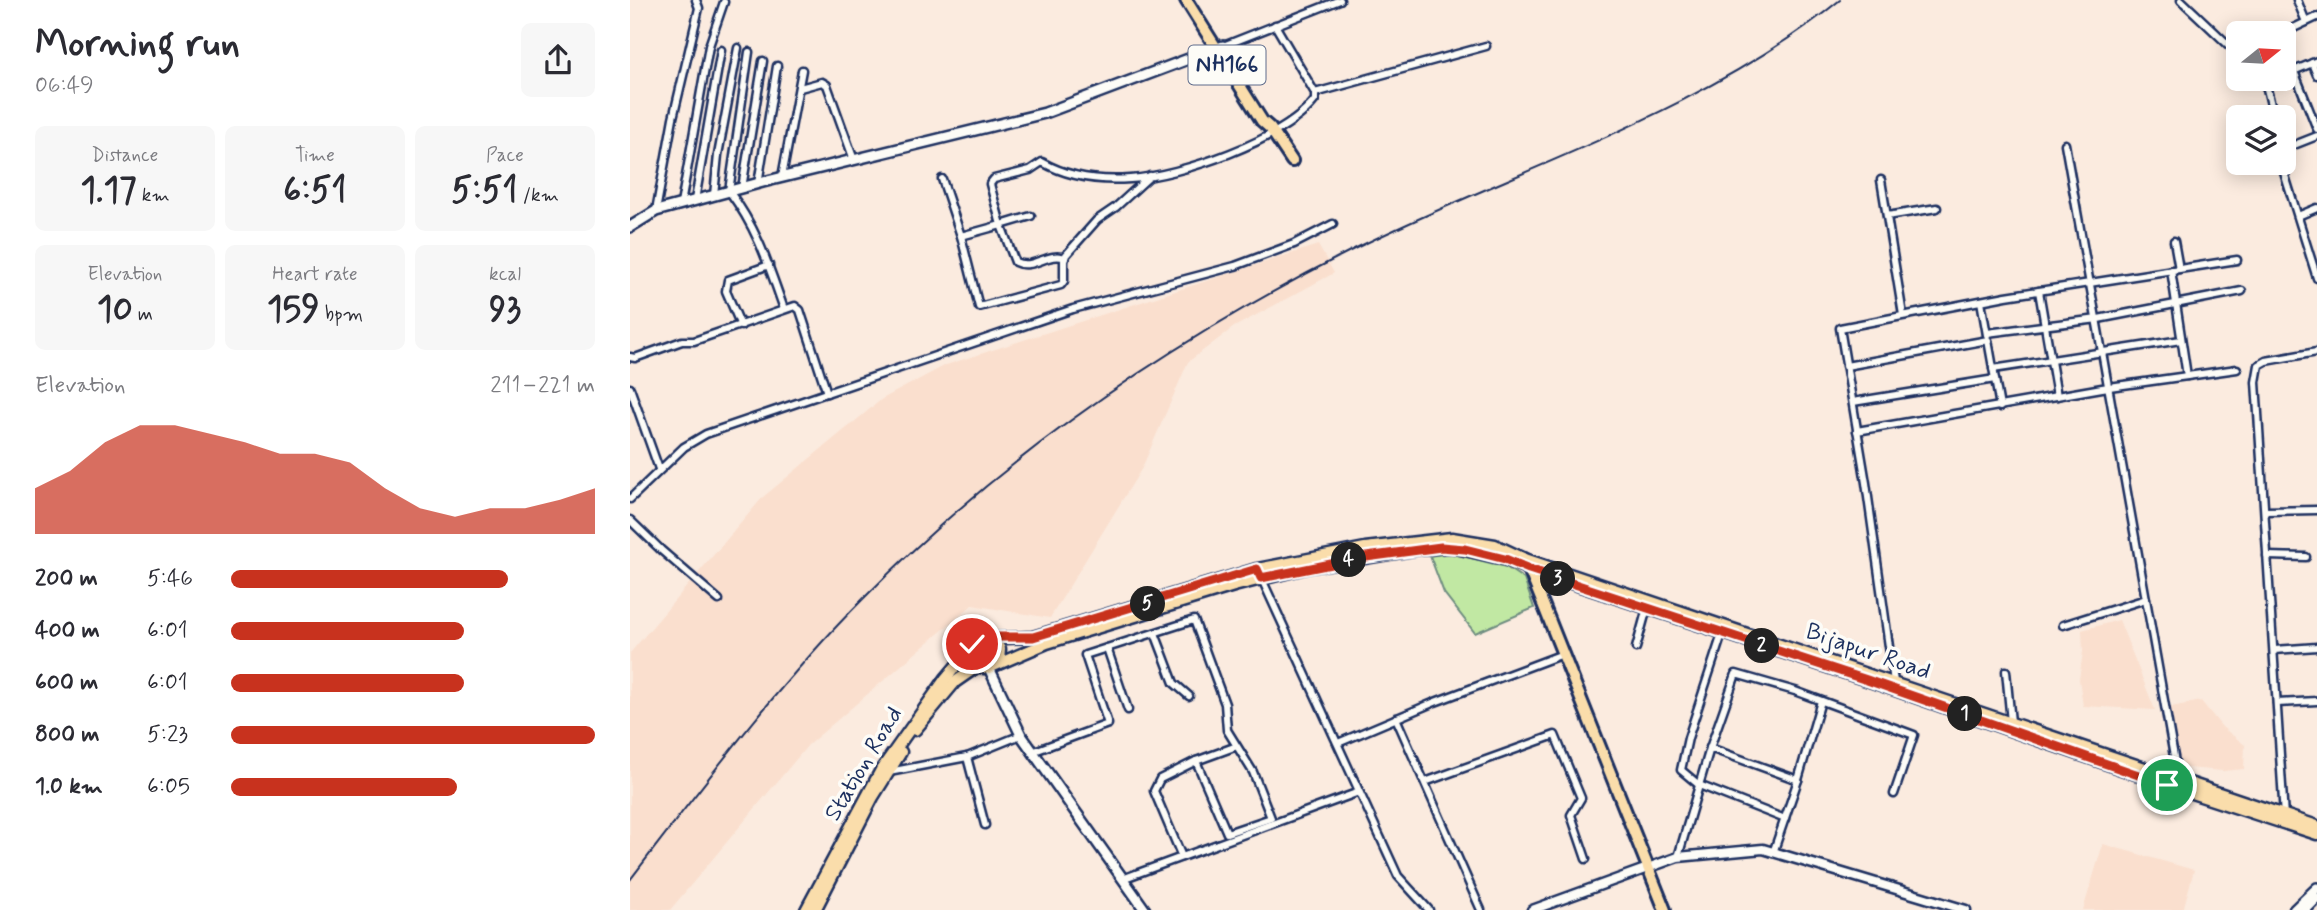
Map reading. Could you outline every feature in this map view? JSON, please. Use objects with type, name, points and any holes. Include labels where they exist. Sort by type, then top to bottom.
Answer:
[{"type":"highway","name":"NH166","points":[[1186,0],[1268,118],[1272,130],[1292,161]]},
{"type":"highway","name":"NH166","points":[[1194,0],[1220,48]]},
{"type":"highway","points":[[1527,564],[1665,910]]},
{"type":"main road","points":[[630,227],[656,211],[681,204],[1045,113],[1220,48]]},
{"type":"main road","points":[[1145,910],[1032,752],[983,667],[972,659],[972,644],[979,639],[1033,637],[1353,550],[1444,538],[1495,545],[1527,564],[1647,608],[1724,629],[2177,784]]},
{"type":"main road","name":"Bijapur Road","points":[[1527,564],[1894,682],[2177,784],[2284,819],[2317,826]]},
{"type":"main road","points":[[983,667],[1047,643],[1259,574]]},
{"type":"main road","points":[[993,639],[1000,649],[999,661]]},
{"type":"main road","name":"Station Road","points":[[806,910],[881,770],[946,678],[971,649]]},
{"type":"main road","name":"Station Road","points":[[815,910],[873,797],[919,725],[956,682],[983,667]]},
{"type":"main road","points":[[2284,819],[2317,834]]},
{"type":"main road","points":[[2294,910],[2317,888]]},
{"type":"main road","points":[[2305,910],[2317,898]]},
{"type":"street","points":[[656,211],[673,118],[699,8],[696,0]]},
{"type":"street","points":[[1220,48],[1325,3],[1340,0]]},
{"type":"street","points":[[2182,0],[2226,42]]},
{"type":"street","points":[[2297,0],[2306,22]]},
{"type":"street","points":[[681,204],[709,46],[724,2]]},
{"type":"street","points":[[2296,27],[2317,18]]},
{"type":"street","points":[[1065,258],[1059,255],[1028,265],[1015,262],[990,184],[994,179],[1030,170],[1042,162],[1056,170],[1096,178],[1129,179],[1150,176],[1234,153],[1315,100],[1315,93],[1275,25]]},
{"type":"street","points":[[1315,93],[1486,46]]},
{"type":"street","points":[[714,195],[718,155],[738,48]]},
{"type":"street","points":[[695,201],[721,50]]},
{"type":"street","points":[[749,52],[729,191],[759,238],[784,309]]},
{"type":"street","points":[[742,188],[763,61]]},
{"type":"street","points":[[2296,70],[2315,62],[2317,75]]},
{"type":"street","points":[[758,184],[777,66]]},
{"type":"street","points":[[782,177],[802,69]]},
{"type":"street","points":[[2296,76],[2317,129]]},
{"type":"street","points":[[800,88],[822,82],[827,85],[854,160]]},
{"type":"street","points":[[2296,144],[2317,135]]},
{"type":"street","points":[[2065,144],[2110,387],[2177,784]]},
{"type":"street","points":[[2285,175],[2317,278]]},
{"type":"street","points":[[942,179],[961,236],[979,307],[1061,285],[1064,281],[1065,258],[1097,220],[1127,198],[1150,176]]},
{"type":"street","points":[[1881,180],[1903,315]]},
{"type":"street","points":[[1887,216],[1937,208]]},
{"type":"street","points":[[2298,216],[2317,208]]},
{"type":"street","points":[[961,236],[1031,216]]},
{"type":"street","points":[[630,499],[659,469],[695,439],[1073,309],[1235,266],[1294,244],[1333,224]]},
{"type":"street","points":[[2174,241],[2179,269]]},
{"type":"street","points":[[1894,682],[1840,328],[1980,301],[2237,260]]},
{"type":"street","points":[[741,326],[726,291],[728,280],[769,265]]},
{"type":"street","points":[[2171,270],[2187,376]]},
{"type":"street","points":[[2039,291],[2057,396]]},
{"type":"street","points":[[1846,366],[2045,324],[2098,319],[2242,291]]},
{"type":"street","points":[[1980,301],[2000,407]]},
{"type":"street","points":[[630,357],[635,358],[682,341],[694,341],[795,306],[800,310],[827,393]]},
{"type":"street","points":[[1993,369],[2181,340]]},
{"type":"street","points":[[2284,819],[2256,382],[2259,365],[2285,357],[2317,352]]},
{"type":"street","points":[[1857,431],[2110,387],[2237,369]]},
{"type":"street","points":[[1853,402],[1995,379]]},
{"type":"street","points":[[630,388],[659,469]]},
{"type":"street","points":[[2265,511],[2317,510]]},
{"type":"street","points":[[630,520],[661,551],[719,600]]},
{"type":"street","points":[[2267,556],[2306,557]]},
{"type":"street","points":[[1259,574],[1398,876],[1429,910]]},
{"type":"street","points":[[2063,625],[2146,599]]},
{"type":"street","points":[[1636,648],[1647,608]]},
{"type":"street","points":[[1032,752],[1108,723],[1085,655],[1194,620],[1225,704],[1227,730],[1253,772],[1271,818],[1227,833],[1196,761]]},
{"type":"street","points":[[1724,629],[1688,738],[1681,770],[1699,785],[1785,819]]},
{"type":"street","points":[[1155,633],[1174,683],[1189,696]]},
{"type":"street","points":[[2274,650],[2317,647]]},
{"type":"street","points":[[1107,648],[1128,710]]},
{"type":"street","points":[[1338,743],[1563,654]]},
{"type":"street","points":[[2006,671],[2011,722]]},
{"type":"street","points":[[1678,857],[1710,748],[1736,674],[1914,735],[1894,794]]},
{"type":"street","points":[[1773,853],[1821,701]]},
{"type":"street","points":[[2277,703],[2317,701]]},
{"type":"street","points":[[1396,718],[1481,910]]},
{"type":"street","points":[[888,772],[967,757],[1021,735]]},
{"type":"street","points":[[1424,782],[1555,735],[1581,798],[1571,815],[1586,859]]},
{"type":"street","points":[[1182,857],[1154,791],[1160,779],[1196,761],[1237,746]]},
{"type":"street","points":[[1710,748],[1798,780]]},
{"type":"street","points":[[967,757],[985,825]]},
{"type":"street","points":[[1122,879],[1359,792]]},
{"type":"street","points":[[1532,910],[1678,857],[1763,849],[1966,910]]},
{"type":"shaded area","points":[[1318,245],[1334,273],[1234,327],[1188,362],[1142,468],[1050,618],[972,605],[808,745],[670,910],[630,910],[630,653],[763,497],[882,399],[946,365]]},
{"type":"shaded area","points":[[2119,620],[2155,710],[2083,706],[2079,679],[2083,652],[2082,630]]},
{"type":"shaded area","points":[[2201,701],[2222,727],[2245,745],[2244,769],[2223,771],[2176,767],[2166,708]]},
{"type":"shaded area","points":[[2103,844],[2194,870],[2183,910],[2083,910]]},
{"type":"green space","points":[[1448,552],[1506,567],[1524,579],[1534,608],[1475,633],[1444,593],[1430,556]]},
{"type":"railway","points":[[630,880],[772,700],[864,598],[975,496],[1094,404],[1220,322],[1285,285],[1413,221],[1667,108],[1728,76],[1786,40],[1840,0]]},
{"type":"route","points":[[972,644],[983,637],[1033,637],[1172,597],[1257,569],[1261,578],[1366,557],[1451,547],[1505,559],[1867,680],[2167,785]]}]
